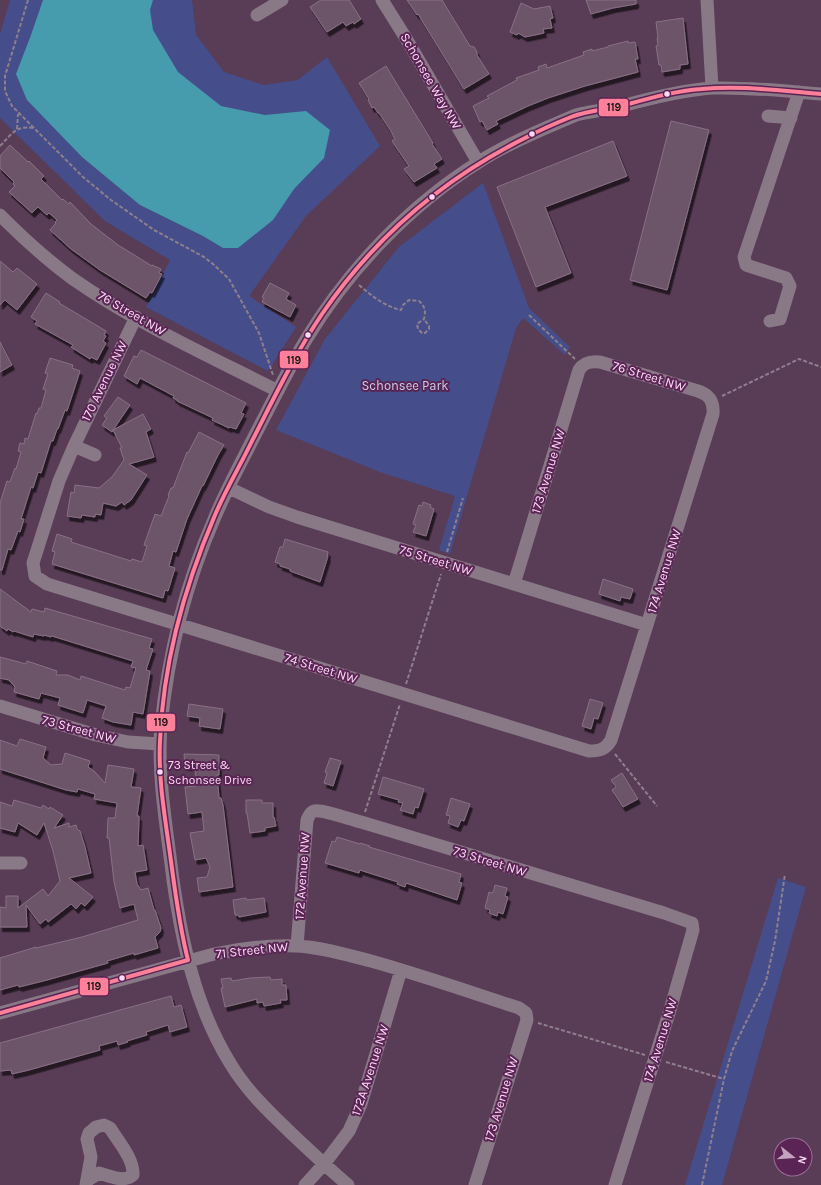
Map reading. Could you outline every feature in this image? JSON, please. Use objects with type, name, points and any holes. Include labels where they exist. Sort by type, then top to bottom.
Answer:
[{"type":"street","points":[[258,15],[282,0]]},
{"type":"street","name":"Schonsee Way NW","points":[[382,0],[478,162]]},
{"type":"street","points":[[707,0],[712,88]]},
{"type":"street","points":[[348,1185],[268,1111],[239,1077],[228,1060],[210,1024],[199,995],[188,960],[179,920],[161,783],[160,744],[165,695],[178,625],[188,589],[216,512],[309,334],[341,288],[388,234],[443,187],[478,162],[509,144],[576,116],[650,99],[712,88],[780,90],[821,94]]},
{"type":"street","points":[[770,321],[780,319],[790,286],[786,278],[746,265],[744,257],[799,92]]},
{"type":"street","points":[[768,116],[791,118]]},
{"type":"street","name":"76 Street NW","points":[[0,215],[36,250],[73,279],[136,317],[278,391]]},
{"type":"street","name":"170 Avenue NW","points":[[35,576],[33,570],[34,557],[59,481],[74,446],[136,317]]},
{"type":"street","name":"76 Street NW","points":[[585,364],[600,362],[698,391],[710,398]]},
{"type":"street","name":"173 Avenue NW","points":[[514,584],[579,370],[585,364]]},
{"type":"street","name":"174 Avenue NW","points":[[608,745],[713,414],[714,406],[710,398]]},
{"type":"street","points":[[74,446],[95,455]]},
{"type":"street","name":"75 Street NW","points":[[229,488],[290,514],[647,625]]},
{"type":"street","name":"74 Street NW","points":[[35,576],[47,584],[589,751],[601,750],[608,745]]},
{"type":"street","name":"73 Street NW","points":[[0,706],[96,735],[128,742],[160,744]]},
{"type":"street","name":"73 Street NW","points":[[315,810],[361,822],[664,913]]},
{"type":"street","name":"172 Avenue NW","points":[[298,946],[307,820],[310,813],[315,810]]},
{"type":"street","points":[[0,863],[21,863]]},
{"type":"street","name":"174 Avenue NW","points":[[615,1185],[693,930],[692,923],[664,913]]},
{"type":"street","name":"71 Street NW","points":[[0,1013],[188,960],[237,949],[298,946],[337,952],[401,970],[519,1008],[526,1016]]},
{"type":"street","name":"172A Avenue NW","points":[[305,1185],[324,1164],[349,1131],[362,1104],[401,970]]},
{"type":"street","name":"173 Avenue NW","points":[[475,1185],[526,1016]]},
{"type":"street","points":[[104,1125],[110,1128],[132,1162],[134,1168],[133,1175],[129,1178],[122,1179],[99,1173],[87,1182],[91,1157],[87,1139],[89,1133],[96,1127],[104,1125]]},
{"type":"path","points":[[28,0],[4,83],[8,100],[18,113],[83,178],[111,200],[154,230],[204,257],[229,279],[259,333],[278,391]]},
{"type":"path","points":[[17,129],[18,113]]},
{"type":"path","points":[[0,146],[17,129],[22,127],[34,128]]},
{"type":"path","points":[[358,284],[380,301],[393,308],[401,310],[403,305],[409,300],[419,301],[424,306],[424,318],[429,326],[429,329],[425,333],[422,333],[418,329],[417,324],[424,318]]},
{"type":"path","points":[[529,315],[585,364]]},
{"type":"path","points":[[710,398],[799,359],[821,368]]},
{"type":"path","points":[[361,822],[403,694],[463,498]]},
{"type":"path","points":[[608,745],[657,806]]},
{"type":"path","points":[[702,1185],[724,1079],[732,1051],[766,981],[775,941],[785,874]]},
{"type":"path","points":[[526,1016],[724,1079]]},
{"type":"green space","points":[[10,0],[192,0],[196,35],[224,72],[264,85],[298,80],[327,57],[380,146],[306,216],[249,296],[296,327],[268,371],[146,307],[170,260],[105,221],[0,118],[0,34]]},
{"type":"green space","name":"Schonsee Park","points":[[483,183],[529,308],[570,347],[565,355],[523,318],[516,328],[450,554],[439,550],[455,496],[380,472],[276,430],[325,339],[399,247]]},
{"type":"green space","points":[[778,878],[806,887],[722,1185],[685,1185]]},
{"type":"shaded area","points":[[43,0],[153,0],[150,10],[153,30],[178,72],[221,106],[265,115],[306,111],[330,130],[324,158],[294,189],[273,220],[238,248],[223,248],[203,236],[140,205],[82,157],[27,100],[16,74]]},
{"type":"building","points":[[321,0],[349,0],[361,19],[354,24],[353,22],[346,26],[343,22],[327,32],[310,7]]},
{"type":"building","points":[[407,0],[442,0],[470,46],[474,47],[477,55],[489,74],[464,89],[418,14],[417,15]]},
{"type":"building","points":[[586,0],[636,0],[636,4],[591,14]]},
{"type":"building","points":[[521,3],[534,9],[550,6],[553,18],[550,19],[552,28],[543,29],[544,33],[525,37],[518,33],[517,35],[510,32]]},
{"type":"building","points":[[683,18],[688,64],[680,65],[680,69],[662,72],[661,65],[659,65],[656,46],[658,45],[658,38],[656,22]]},
{"type":"building","points":[[628,41],[628,43],[635,42],[638,59],[635,59],[638,72],[585,86],[548,98],[496,121],[498,124],[487,130],[482,121],[480,122],[473,106],[489,98],[487,96],[517,80],[516,78],[539,70],[538,67],[546,64],[547,68],[584,55],[583,52],[592,49],[592,51]]},
{"type":"building","points":[[386,66],[442,159],[434,164],[437,168],[414,182],[404,169],[409,166],[392,141],[395,139],[391,131],[379,113],[374,107],[372,108],[368,100],[369,99],[359,83]]},
{"type":"building","points":[[671,121],[709,130],[667,290],[630,280]]},
{"type":"building","points":[[613,141],[627,176],[545,207],[571,273],[536,287],[497,187]]},
{"type":"building","points":[[10,145],[44,176],[41,179],[62,200],[63,199],[69,204],[70,202],[91,224],[118,245],[152,266],[161,269],[159,273],[162,274],[152,293],[150,292],[146,298],[100,270],[71,249],[50,230],[57,220],[49,213],[47,215],[38,207],[32,213],[9,192],[15,186],[13,184],[14,182],[0,168],[0,156]]},
{"type":"building","points":[[0,261],[13,272],[17,268],[37,284],[17,310],[5,300],[0,305]]},
{"type":"building","points":[[270,283],[289,293],[286,299],[296,305],[290,317],[262,302],[264,298],[262,297]]},
{"type":"building","points":[[46,293],[60,302],[59,303],[106,331],[104,335],[106,336],[103,341],[106,343],[97,360],[91,357],[90,359],[71,347],[73,345],[35,324],[37,321],[31,317]]},
{"type":"building","points":[[0,342],[12,365],[0,372]]},
{"type":"building","points":[[141,350],[246,403],[241,413],[244,414],[236,429],[229,428],[212,420],[213,418],[177,401],[173,398],[174,396],[140,378],[137,384],[124,376],[134,356],[137,357]]},
{"type":"building","points":[[50,358],[73,365],[72,368],[80,371],[67,411],[65,410],[53,441],[51,441],[41,473],[38,472],[33,488],[31,487],[21,519],[24,519],[20,532],[18,531],[11,550],[8,549],[2,570],[0,570],[0,503],[7,481],[10,482],[15,468],[16,469],[21,452],[18,451],[20,443],[24,444],[25,438],[28,439],[36,413],[37,414],[39,408],[41,408],[46,390],[43,389],[48,374],[45,373]]},
{"type":"building","points":[[118,397],[130,405],[112,432],[102,425],[107,418],[104,416]]},
{"type":"building","points":[[143,414],[151,429],[146,432],[154,457],[129,464],[147,475],[131,500],[124,505],[122,502],[116,506],[103,503],[101,515],[95,514],[95,517],[82,515],[81,518],[67,516],[71,492],[74,493],[75,485],[99,488],[112,477],[124,460],[120,448],[122,448],[113,430]]},
{"type":"building","points":[[199,432],[224,445],[202,486],[187,519],[176,552],[173,551],[169,566],[175,568],[168,591],[165,590],[163,598],[52,564],[55,552],[52,551],[57,534],[72,539],[71,542],[131,561],[132,559],[142,562],[147,546],[144,545],[155,514],[161,516],[169,496],[168,495],[171,488],[173,488],[187,452],[188,453]]},
{"type":"building","points":[[423,502],[431,505],[430,507],[434,509],[426,536],[413,532],[416,525],[413,524],[419,505],[422,506]]},
{"type":"building","points":[[285,539],[328,552],[320,582],[290,571],[290,569],[280,566],[280,564],[275,562],[280,547],[283,547]]},
{"type":"building","points":[[603,579],[633,589],[630,599],[621,597],[620,601],[599,594]]},
{"type":"building","points":[[0,589],[31,612],[32,609],[44,612],[45,608],[152,639],[149,648],[153,649],[146,670],[150,671],[143,714],[133,712],[131,725],[113,722],[102,718],[106,706],[87,700],[83,713],[58,705],[60,698],[41,693],[39,699],[14,692],[15,687],[9,680],[0,678],[0,657],[26,664],[27,661],[57,671],[56,675],[68,675],[80,680],[81,676],[125,690],[126,687],[130,688],[136,668],[131,667],[133,661],[52,636],[34,634],[33,637],[14,631],[13,632],[8,629],[7,631],[0,626]]},
{"type":"building","points":[[590,699],[603,703],[598,719],[594,718],[591,729],[582,726]]},
{"type":"building","points":[[189,704],[223,709],[220,729],[199,726],[200,718],[187,716]]},
{"type":"building","points":[[20,739],[46,747],[43,758],[51,765],[62,764],[65,753],[90,761],[88,767],[105,783],[108,765],[134,769],[131,787],[141,788],[137,816],[139,816],[138,846],[143,845],[147,870],[135,872],[137,884],[141,890],[148,888],[161,928],[160,932],[155,937],[158,948],[134,955],[134,953],[107,961],[108,963],[47,980],[0,990],[0,958],[36,947],[82,937],[138,920],[134,904],[120,908],[114,882],[109,838],[107,838],[108,818],[115,818],[117,803],[94,799],[95,794],[78,789],[77,792],[66,790],[0,769],[0,740],[17,746]]},
{"type":"building","points":[[184,754],[219,755],[219,775],[217,775],[219,798],[221,798],[223,805],[233,887],[199,892],[197,878],[207,877],[210,867],[206,858],[195,860],[190,833],[204,831],[202,812],[188,814],[185,787],[196,786],[195,766],[185,766]]},
{"type":"building","points":[[330,758],[341,761],[333,786],[324,783],[327,773],[325,772]]},
{"type":"building","points":[[622,773],[638,799],[623,807],[612,790],[616,787],[611,780]]},
{"type":"building","points":[[383,777],[424,789],[418,808],[415,807],[413,814],[400,810],[403,803],[398,802],[399,800],[378,794]]},
{"type":"building","points":[[451,798],[470,804],[464,821],[461,820],[458,827],[448,823],[450,816],[446,815]]},
{"type":"building","points":[[14,800],[41,808],[43,805],[49,809],[50,807],[63,815],[54,828],[69,823],[69,827],[76,825],[77,829],[80,831],[85,847],[91,873],[69,878],[93,897],[85,906],[81,903],[76,909],[71,904],[48,922],[46,919],[40,924],[26,905],[27,927],[0,927],[0,907],[6,908],[6,896],[18,896],[18,908],[43,889],[48,896],[60,881],[53,851],[44,823],[37,835],[18,823],[15,832],[0,828],[0,802],[12,806]]},
{"type":"building","points":[[246,800],[262,800],[262,803],[273,803],[273,817],[276,826],[265,828],[265,831],[250,833],[246,813]]},
{"type":"building","points":[[337,837],[461,874],[459,882],[462,883],[457,900],[406,883],[405,887],[397,884],[398,882],[360,870],[359,873],[325,863],[332,841],[335,842]]},
{"type":"building","points":[[495,885],[507,888],[505,896],[508,897],[503,914],[498,912],[497,916],[489,913],[490,910],[485,908],[489,892],[493,893]]},
{"type":"building","points":[[246,898],[247,900],[264,898],[266,912],[239,917],[238,915],[235,915],[233,900]]},
{"type":"building","points":[[270,977],[271,980],[282,979],[282,985],[286,985],[287,1000],[280,1000],[281,1003],[264,1006],[263,1002],[257,1003],[257,999],[225,1007],[221,988],[223,988],[221,979],[231,978],[232,981]]},
{"type":"building","points":[[171,996],[174,1007],[181,1005],[187,1027],[170,1032],[168,1025],[146,1032],[147,1035],[127,1041],[128,1042],[118,1045],[117,1041],[99,1046],[100,1050],[29,1070],[12,1074],[11,1070],[0,1071],[0,1043]]},
{"type":"transit line","name":"119","points":[[188,960],[182,934],[176,894],[164,812],[160,769],[162,712],[177,625],[194,569],[219,505],[285,376],[322,314],[342,286],[387,236],[438,192],[495,154],[531,135],[571,117],[671,93],[691,90],[746,88],[821,94]]},
{"type":"transit line","name":"119","points":[[0,1013],[188,960]]},
{"type":"place","name":"73 Street & Schonsee Drive","points":[[160,772]]}]
